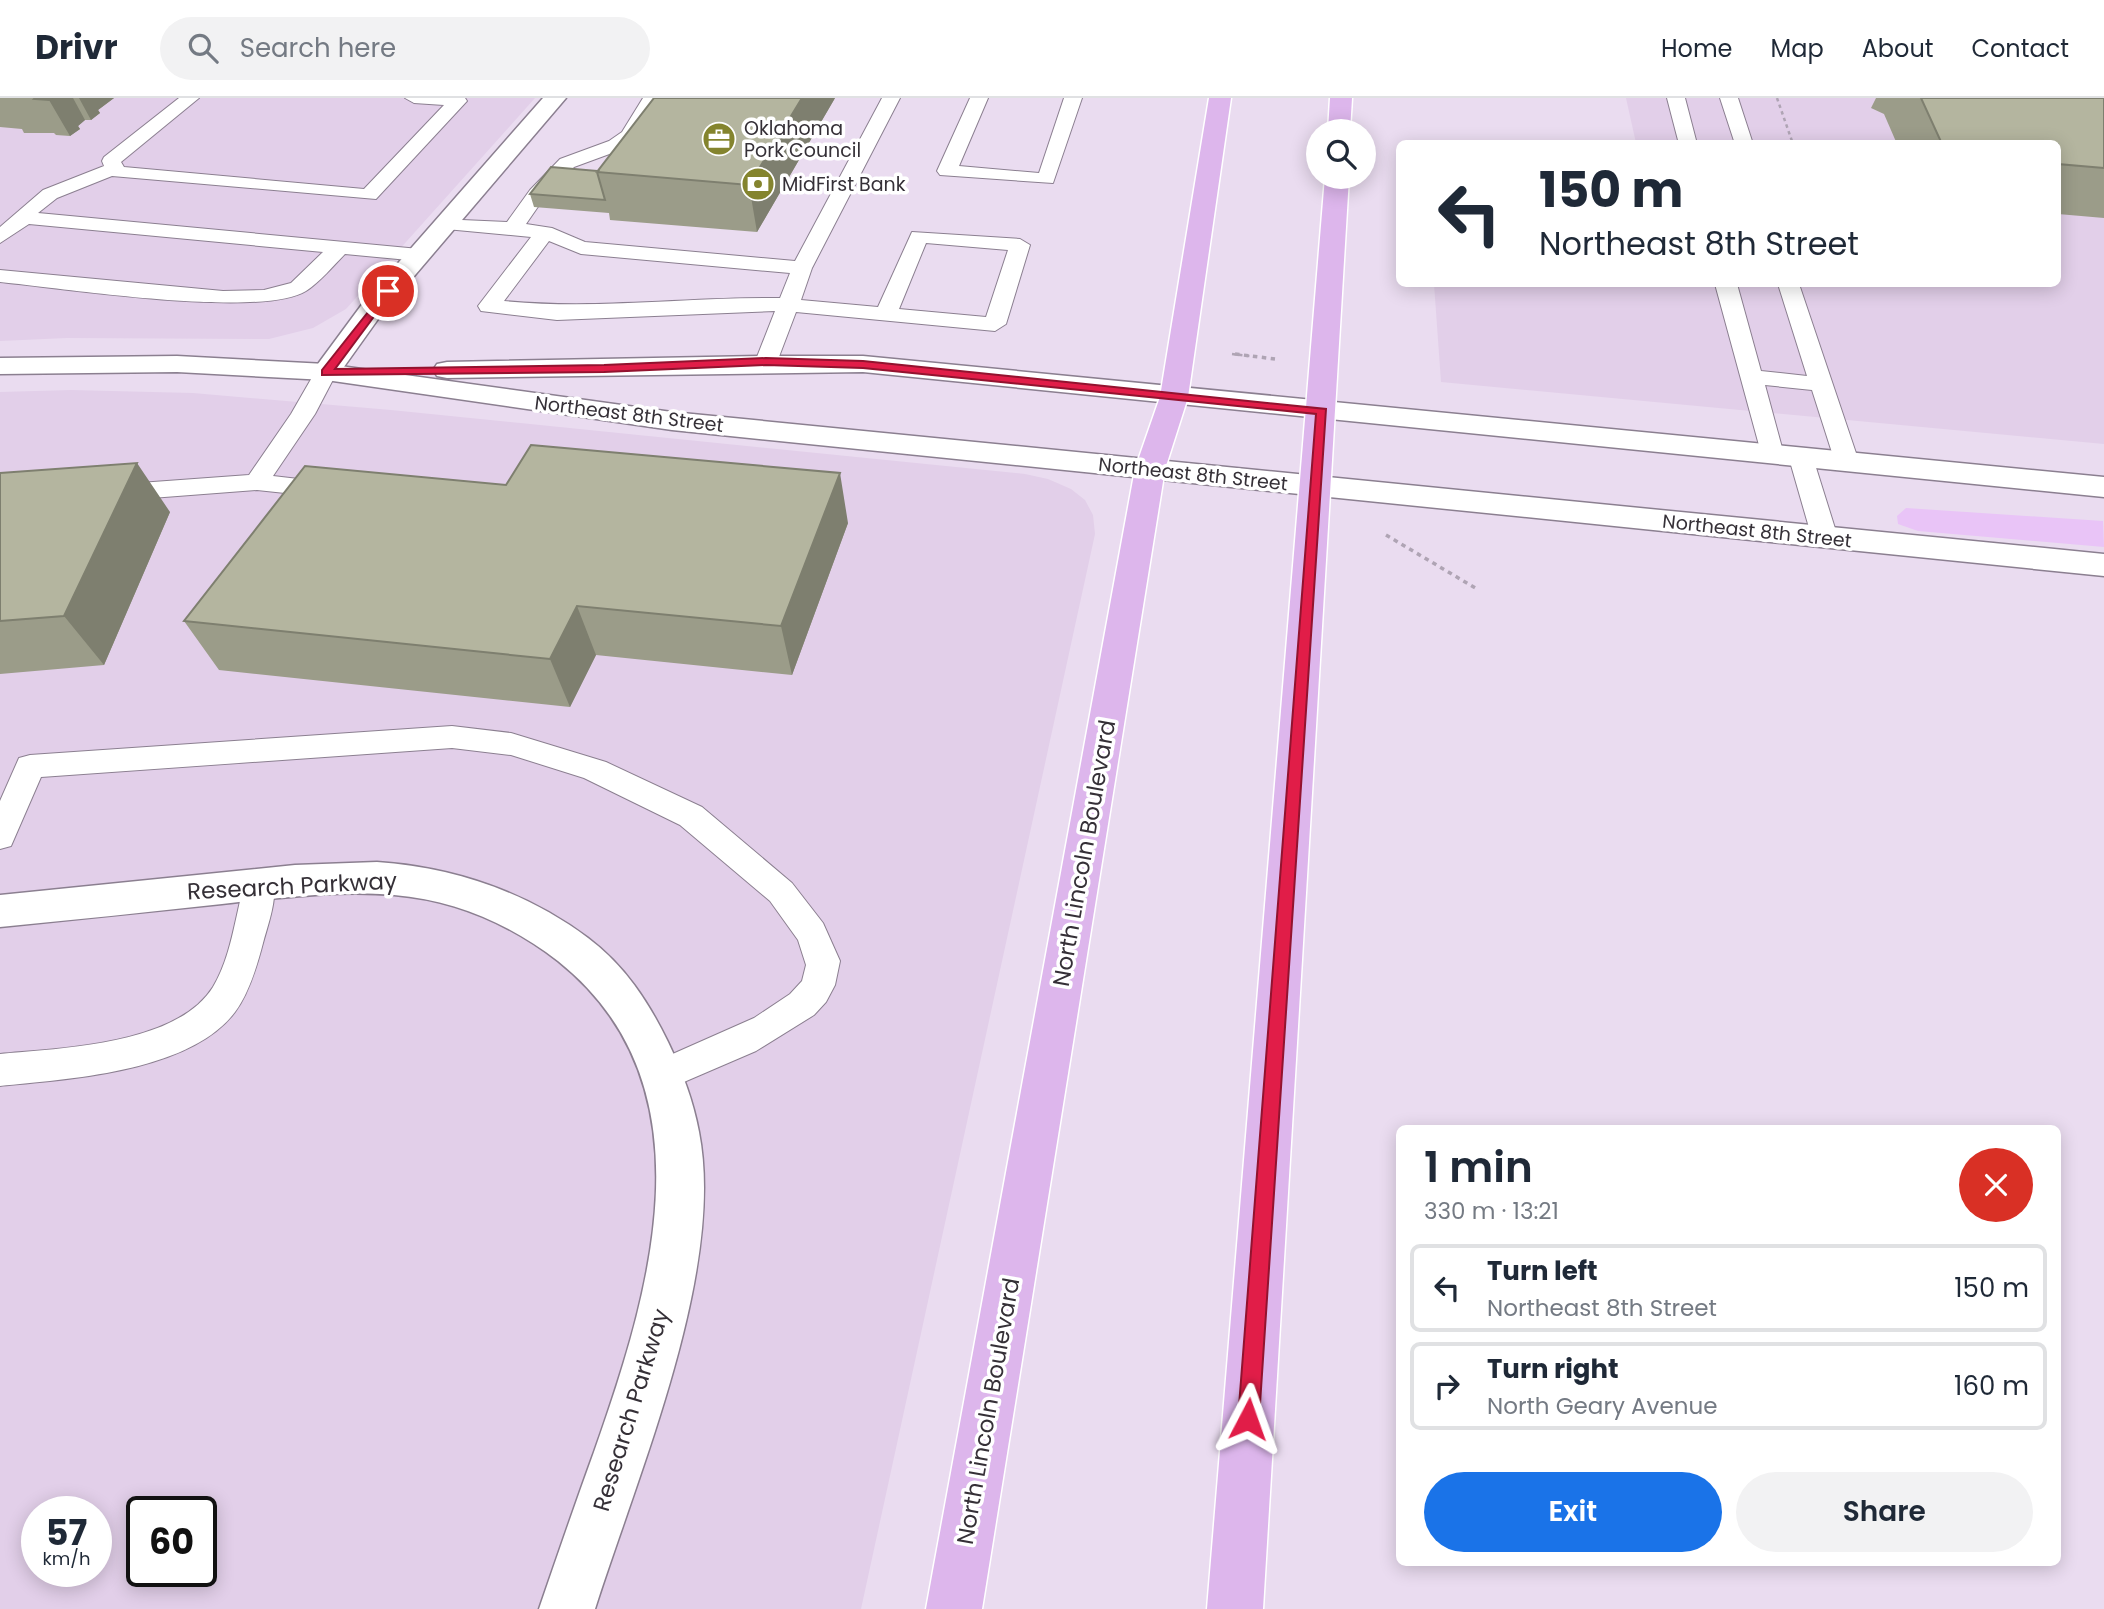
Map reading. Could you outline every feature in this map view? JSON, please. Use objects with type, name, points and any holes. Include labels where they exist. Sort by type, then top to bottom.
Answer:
[{"type":"main road","points":[[326,373],[372,309],[555,98]]},
{"type":"main road","name":"North Lincoln Boulevard","points":[[954,1609],[1150,469],[1174,397],[1220,98]]},
{"type":"main road","points":[[1340,119],[1341,98]]},
{"type":"main road","points":[[1235,1609],[1336,189]]},
{"type":"main road","name":"Northeast 8th Street","points":[[326,373],[423,369],[604,369],[766,362],[863,364],[1174,397],[2104,487]]},
{"type":"main road","name":"Northeast 8th Street","points":[[0,366],[177,363],[326,373],[672,421],[2104,565]]},
{"type":"main road","name":"Research Parkway","points":[[0,911],[341,879],[425,882],[458,890],[538,925],[603,974],[655,1052],[663,1075],[680,1154],[681,1198],[676,1254],[654,1353],[567,1609]]},
{"type":"lane","points":[[190,98],[111,161],[118,172],[369,195],[458,101],[414,98]]},
{"type":"lane","points":[[512,229],[537,194],[566,163],[616,145],[629,136],[652,98]]},
{"type":"lane","points":[[766,362],[802,268],[891,98]]},
{"type":"lane","points":[[979,98],[947,171],[1046,178],[1073,98]]},
{"type":"lane","points":[[1676,98],[1687,140]]},
{"type":"lane","points":[[1728,98],[1743,140]]},
{"type":"lane","points":[[0,237],[50,194],[116,168]]},
{"type":"lane","points":[[24,218],[419,255]]},
{"type":"lane","points":[[446,223],[545,232],[581,248],[802,268]]},
{"type":"lane","points":[[545,232],[489,306],[557,313],[737,304],[786,305],[995,324],[1020,245],[919,236],[886,314]]},
{"type":"lane","points":[[0,276],[223,297],[264,296],[298,287],[341,247]]},
{"type":"lane","points":[[1727,287],[1772,455]]},
{"type":"lane","points":[[1790,287],[1847,462]]},
{"type":"lane","points":[[257,482],[303,414],[326,373]]},
{"type":"lane","points":[[1751,377],[1822,384]]},
{"type":"lane","points":[[1801,458],[1825,538]]},
{"type":"lane","points":[[93,494],[257,482],[349,492]]},
{"type":"lane","points":[[0,837],[15,767],[452,737],[511,744],[595,770],[691,816],[781,892],[811,933],[823,961],[814,992],[800,1006],[761,1030],[663,1075]]},
{"type":"lane","points":[[0,1070],[118,1054],[181,1035],[204,1021],[221,1004],[238,971],[260,885]]},
{"type":"path","points":[[1777,98],[1792,140]]},
{"type":"path","points":[[1232,354],[1275,359]]},
{"type":"path","points":[[1385,534],[1476,589]]},
{"type":"shaded area","points":[[0,98],[535,98],[346,309],[313,328],[269,339],[67,338],[0,341]]},
{"type":"shaded area","points":[[1626,98],[2104,98],[2104,444],[1441,382],[1434,287],[2061,287],[2061,140],[1635,140]]},
{"type":"shaded area","points":[[71,390],[193,393],[391,410],[1025,474],[1048,479],[1071,489],[1085,500],[1093,515],[1095,534],[861,1609],[0,1609],[0,392]]},
{"type":"shaded area","points":[[1906,508],[2103,521],[2104,547],[1918,531],[1898,524],[1897,516]]},
{"type":"building","points":[[654,98],[802,98],[749,185],[597,172]]},
{"type":"building","points":[[1921,98],[2104,98],[2104,168],[2061,164],[2061,140],[1940,140]]},
{"type":"building","points":[[551,167],[598,171],[605,200],[530,194]]},
{"type":"building","points":[[531,445],[840,473],[781,626],[577,606],[550,659],[184,621],[305,466],[506,485]]},
{"type":"building","points":[[137,463],[64,616],[0,621],[0,473]]},
{"type":"place","name":"Oklahoma Pork Council","points":[[719,139]]},
{"type":"place","name":"MidFirst Bank","points":[[758,184]]},
{"type":"route","points":[[388,291],[326,373],[423,369],[604,369],[766,362],[863,364],[1322,411],[1248,1419]]}]
